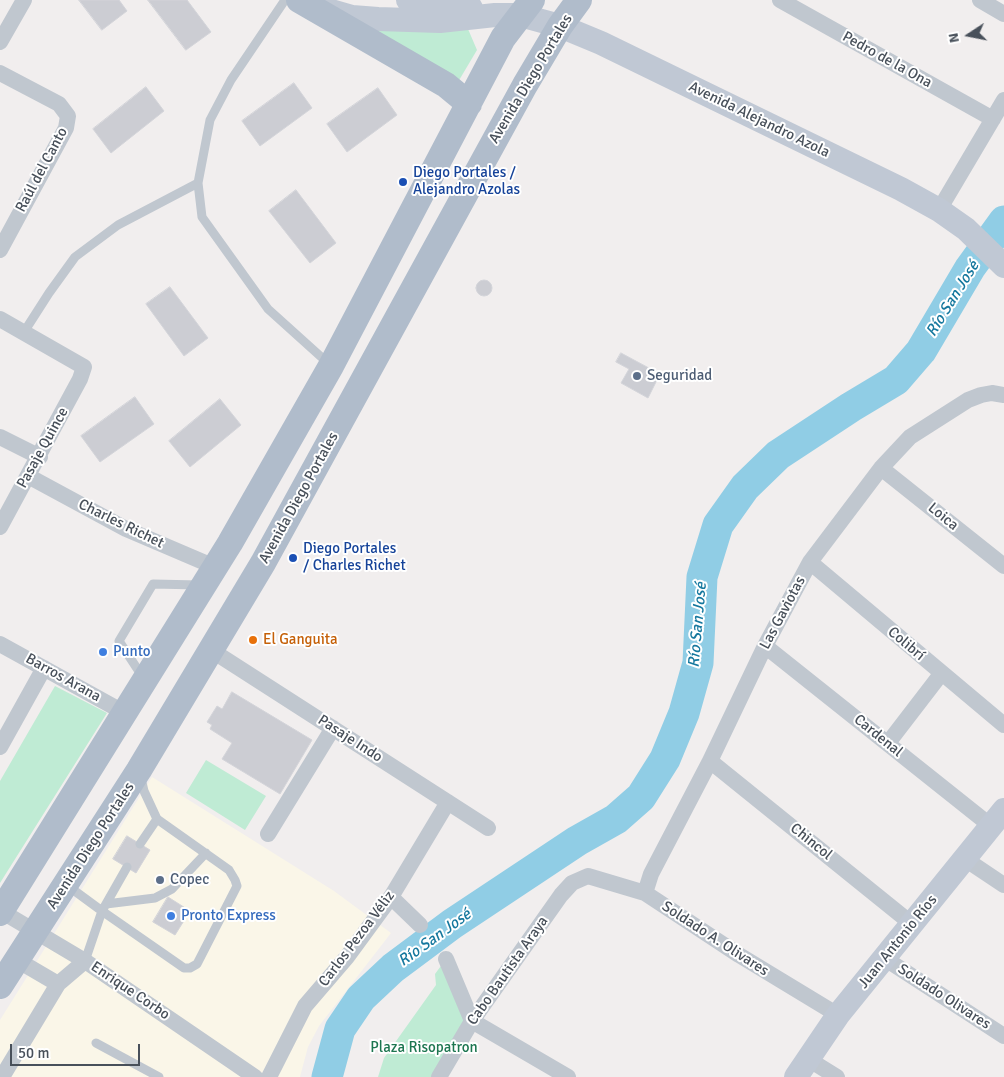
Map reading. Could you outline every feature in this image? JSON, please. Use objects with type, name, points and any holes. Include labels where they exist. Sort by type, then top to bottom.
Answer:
[{"type":"main road","name":"Avenida Alejandro Azola","points":[[299,0],[344,15],[378,20],[440,21],[494,14],[526,7],[560,26],[619,52],[892,185],[939,210],[966,229],[1004,266]]},
{"type":"main road","points":[[299,0],[446,85],[469,104]]},
{"type":"main road","name":"Avenida Alejandro Azola","points":[[408,0],[472,8],[494,14]]},
{"type":"main road","name":"Avenida Diego Portales","points":[[0,986],[139,770],[263,563],[525,84],[560,26],[579,0]]},
{"type":"main road","points":[[1,912],[230,542],[331,366],[504,38],[526,7]]},
{"type":"main road","points":[[230,542],[263,563]]},
{"type":"main road","name":"Juan Antonio Ríos","points":[[802,1068],[838,1015],[997,818]]},
{"type":"main road","points":[[44,842],[66,884]]},
{"type":"street","points":[[0,42],[24,0]]},
{"type":"street","name":"Pedro de la Ona","points":[[780,0],[993,119]]},
{"type":"street","points":[[980,0],[1004,14]]},
{"type":"street","name":"Raúl del Canto","points":[[0,73],[59,104],[68,116],[66,128],[0,250]]},
{"type":"street","points":[[939,210],[1004,100]]},
{"type":"street","points":[[0,319],[24,332]]},
{"type":"street","name":"Pasaje Quince","points":[[0,527],[40,457],[80,379],[84,367],[24,332]]},
{"type":"street","name":"Las Gaviotas","points":[[645,893],[651,874],[710,760],[765,646],[810,562],[882,468],[910,437],[968,400],[981,395],[998,394]]},
{"type":"street","points":[[0,437],[40,457]]},
{"type":"street","name":"Loica","points":[[882,468],[1004,566]]},
{"type":"street","name":"Charles Richet","points":[[28,476],[210,576]]},
{"type":"street","name":"Colibrí","points":[[810,562],[1004,725]]},
{"type":"street","name":"Barros Arana","points":[[0,644],[125,713]]},
{"type":"street","name":"Cardenal","points":[[765,646],[888,743],[997,818]]},
{"type":"street","name":"Pasaje Indo","points":[[211,650],[488,828]]},
{"type":"street","points":[[0,747],[44,668]]},
{"type":"street","points":[[888,743],[941,674]]},
{"type":"street","points":[[268,834],[334,728]]},
{"type":"street","name":"Chincol","points":[[710,760],[912,924]]},
{"type":"street","name":"Carlos Pezoa Véliz","points":[[269,1077],[304,1006],[347,957],[391,897],[448,802]]},
{"type":"street","points":[[965,859],[1004,885]]},
{"type":"street","name":"Soldado A. Olivares","points":[[588,876],[645,893],[739,956],[838,1015]]},
{"type":"street","name":"Cabo Bautista Araya","points":[[439,1077],[472,1021],[561,895],[572,883],[588,876]]},
{"type":"street","points":[[391,897],[420,925]]},
{"type":"street","name":"Enrique Corbo","points":[[1,912],[85,961],[255,1077]]},
{"type":"street","name":"Soldado Olivares","points":[[884,958],[1004,1036]]},
{"type":"street","points":[[446,959],[472,1021],[568,1077]]},
{"type":"street","points":[[17,960],[58,984]]},
{"type":"street","points":[[2,1077],[58,984],[85,961]]},
{"type":"street","points":[[802,1068],[837,1077]]},
{"type":"lane","points":[[285,0],[231,80],[210,120],[198,182],[202,218],[268,310],[331,366]]},
{"type":"lane","points":[[24,332],[75,257],[118,225],[198,182]]},
{"type":"lane","points":[[145,681],[119,641],[153,584],[210,576]]},
{"type":"lane","points":[[66,884],[104,908],[184,968],[190,968],[198,964],[237,886],[229,870],[157,819],[144,791],[139,770]]},
{"type":"lane","points":[[140,844],[157,819]]},
{"type":"lane","points":[[104,908],[155,898],[172,889],[206,854]]},
{"type":"lane","points":[[85,961],[104,908],[127,868]]},
{"type":"lane","points":[[96,1043],[159,1077]]},
{"type":"shaded area","points":[[152,777],[334,891],[391,933],[319,1026],[308,1047],[300,1077],[0,1077],[0,1020]]},
{"type":"green space","points":[[371,29],[468,29],[477,50],[458,82]]},
{"type":"green space","points":[[55,686],[107,713],[0,883],[0,781]]},
{"type":"green space","points":[[206,760],[266,796],[245,830],[186,793]]},
{"type":"green space","name":"Plaza Risopatron","points":[[446,959],[472,1021],[439,1077],[378,1077],[384,1058],[436,985],[435,974]]},
{"type":"building","points":[[79,0],[119,0],[127,11],[102,30]]},
{"type":"building","points":[[148,0],[187,0],[211,32],[186,50]]},
{"type":"building","points":[[294,83],[312,108],[260,146],[242,121]]},
{"type":"building","points":[[146,87],[164,111],[111,153],[93,129]]},
{"type":"building","points":[[378,88],[397,115],[347,152],[327,124]]},
{"type":"building","points":[[296,190],[336,243],[310,263],[269,211]]},
{"type":"building","points":[[481,280],[487,280],[492,285],[490,294],[481,296],[476,291],[476,285]]},
{"type":"building","points":[[170,287],[208,338],[184,356],[146,304]]},
{"type":"building","points":[[621,353],[660,374],[648,398],[621,383],[629,369],[616,362]]},
{"type":"building","points":[[135,397],[154,424],[100,462],[81,436]]},
{"type":"building","points":[[220,399],[241,425],[190,467],[169,441]]},
{"type":"building","points":[[232,692],[312,740],[280,794],[222,759],[232,743],[210,729],[212,725],[207,722],[217,706],[222,709]]},
{"type":"building","points":[[127,836],[150,850],[136,873],[113,859]]},
{"type":"building","name":"Pronto Express","points":[[168,897],[190,911],[175,935],[153,922]]},
{"type":"waterway","name":"Río San José","points":[[327,1077],[340,1029],[361,998],[393,968],[452,924],[577,841],[616,819],[641,797],[665,759],[684,713],[698,663],[702,577],[718,525],[745,487],[778,455],[896,380],[921,351],[970,268],[1004,221]]},
{"type":"place","name":"Diego Portales / Alejandro Azolas","points":[[403,182]]},
{"type":"place","name":"Seguridad","points":[[637,376]]},
{"type":"place","name":"Diego Portales / Charles Richet","points":[[293,558]]},
{"type":"place","name":"El Ganguita","points":[[253,640]]},
{"type":"place","name":"Punto","points":[[103,652]]},
{"type":"place","name":"Copec","points":[[160,880]]},
{"type":"place","name":"Pronto Express","points":[[171,916]]}]
